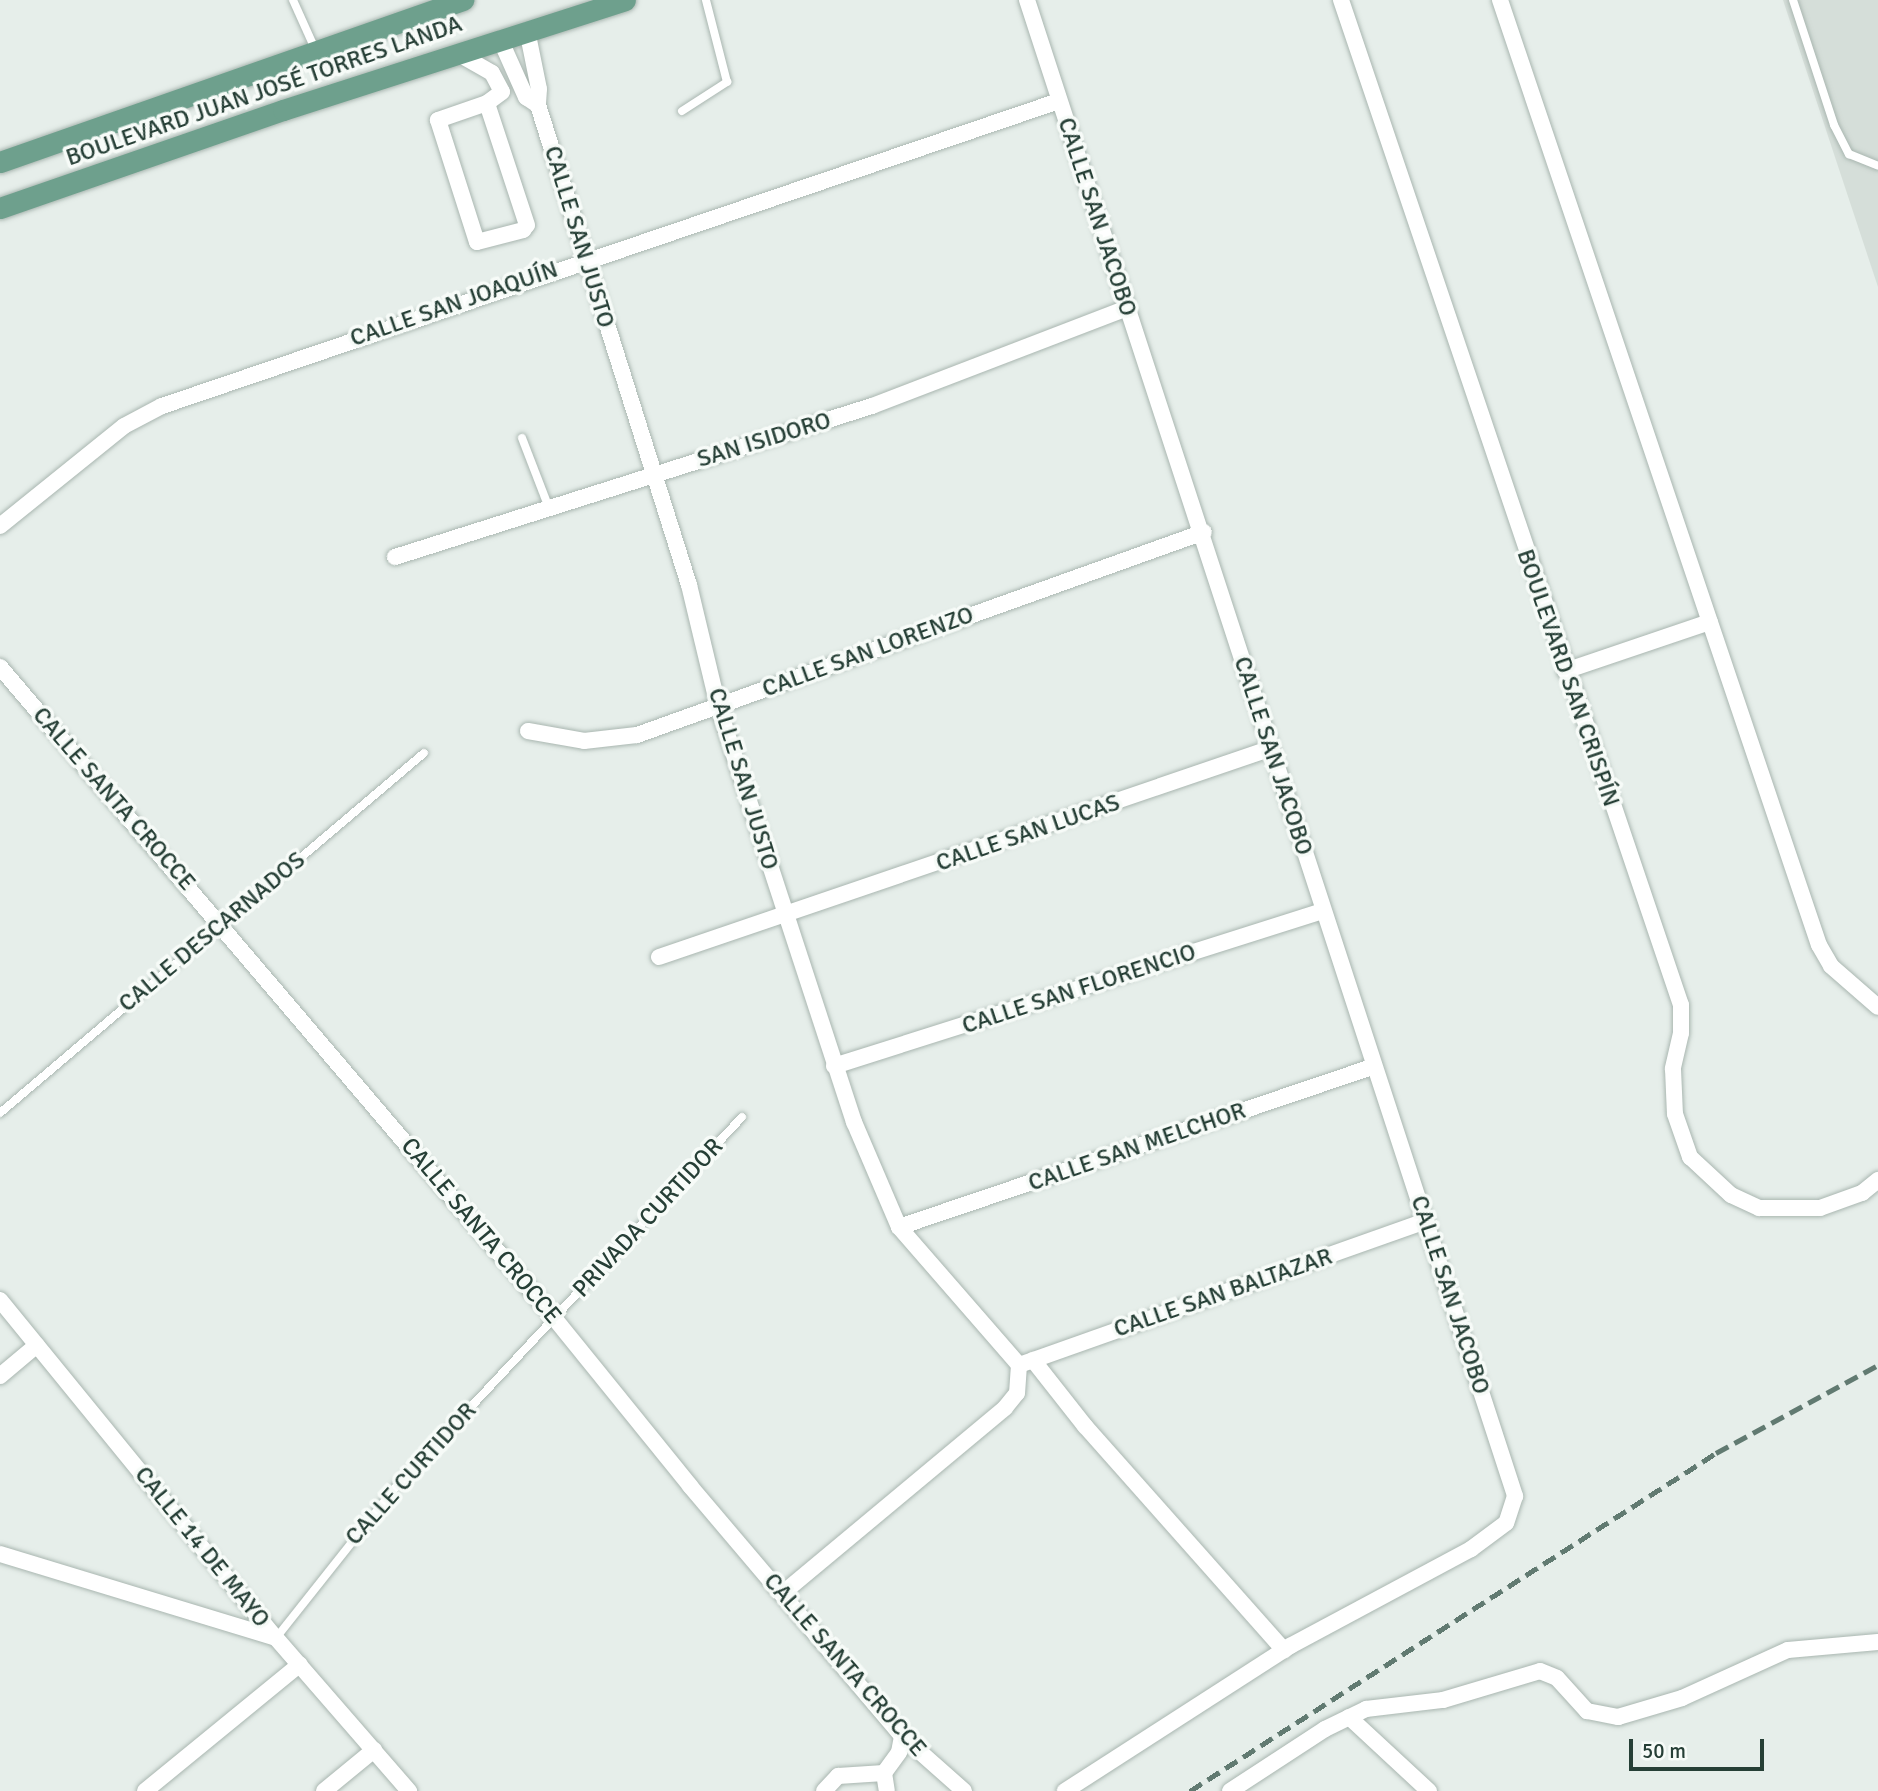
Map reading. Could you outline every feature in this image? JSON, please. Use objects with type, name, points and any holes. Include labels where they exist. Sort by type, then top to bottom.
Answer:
[{"type":"main road","name":"BOULEVARD JUAN JOSÉ TORRES LANDA","points":[[0,162],[463,0]]},
{"type":"main road","name":"BOULEVARD JUAN JOSÉ TORRES LANDA","points":[[0,208],[457,53],[625,0]]},
{"type":"street","name":"CALLE SAN JACOBO","points":[[1027,0],[1127,308],[1204,532],[1269,749],[1512,1481],[1513,1512],[1506,1523],[1471,1549],[1284,1650]]},
{"type":"street","name":"BOULEVARD SAN CRISPÍN","points":[[1341,0],[1565,671],[1681,1005],[1681,1032],[1672,1069],[1675,1114],[1690,1157],[1731,1195],[1759,1208],[1792,1211],[1839,1204],[1878,1180]]},
{"type":"street","points":[[1500,0],[1819,945],[1831,965],[1878,1007]]},
{"type":"street","name":"CALLE SAN JUSTO","points":[[527,30],[539,89],[538,105],[689,585],[719,706],[834,1066],[899,1227],[1084,1426],[1284,1650]]},
{"type":"street","name":"CALLE SAN JUSTO","points":[[500,39],[526,97],[538,105]]},
{"type":"street","points":[[457,53],[492,73],[500,85],[498,98],[438,120],[477,243],[523,230],[527,225],[487,103]]},
{"type":"street","name":"CALLE SAN JOAQUÍN","points":[[0,526],[124,426],[152,411],[586,258],[1059,101]]},
{"type":"street","name":"SAN ISIDORO","points":[[395,557],[872,406],[1127,308]]},
{"type":"street","name":"CALLE SAN LORENZO","points":[[528,731],[584,741],[618,740],[1204,532]]},
{"type":"street","points":[[1565,671],[1710,622]]},
{"type":"street","name":"CALLE SANTA CROCCE","points":[[0,667],[555,1319],[902,1736],[964,1791]]},
{"type":"street","name":"CALLE SAN LUCAS","points":[[660,957],[786,917],[1269,749]]},
{"type":"street","name":"CALLE SAN FLORENCIO","points":[[834,1066],[1324,911]]},
{"type":"street","name":"CALLE SAN MELCHOR","points":[[899,1227],[1375,1066]]},
{"type":"street","name":"CALLE SAN BALTAZAR","points":[[1026,1363],[1426,1221]]},
{"type":"street","name":"CALLE 14 DE MAYO","points":[[0,1300],[276,1638],[409,1791]]},
{"type":"street","points":[[0,1376],[37,1345]]},
{"type":"street","points":[[783,1593],[1005,1408],[1017,1392],[1026,1363]]},
{"type":"street","points":[[0,1554],[276,1638]]},
{"type":"street","points":[[1230,1791],[1356,1721],[1370,1708],[1448,1699],[1539,1671],[1561,1682],[1587,1711],[1618,1717],[1682,1698],[1788,1650],[1878,1642]]},
{"type":"street","points":[[1065,1791],[1284,1650]]},
{"type":"street","points":[[145,1791],[300,1664]]},
{"type":"street","points":[[1356,1721],[1429,1791]]},
{"type":"street","points":[[887,1791],[884,1773],[899,1752],[902,1736]]},
{"type":"street","points":[[324,1791],[374,1751]]},
{"type":"street","points":[[824,1791],[838,1776],[884,1773]]},
{"type":"lane","points":[[293,0],[316,51]]},
{"type":"lane","points":[[682,111],[727,82],[706,0]]},
{"type":"lane","points":[[1793,0],[1834,125],[1849,154],[1878,166]]},
{"type":"lane","points":[[522,438],[549,508]]},
{"type":"lane","name":"CALLE DESCARNADOS","points":[[0,1113],[220,923],[425,753]]},
{"type":"lane","name":"PRIVADA CURTIDOR","points":[[555,1319],[742,1117]]},
{"type":"lane","name":"CALLE CURTIDOR","points":[[276,1638],[372,1516],[555,1319]]},
{"type":"shaded area","points":[[1783,0],[1878,0],[1878,287]]},
{"type":"railway","points":[[1190,1791],[1716,1453],[1878,1365]]}]
